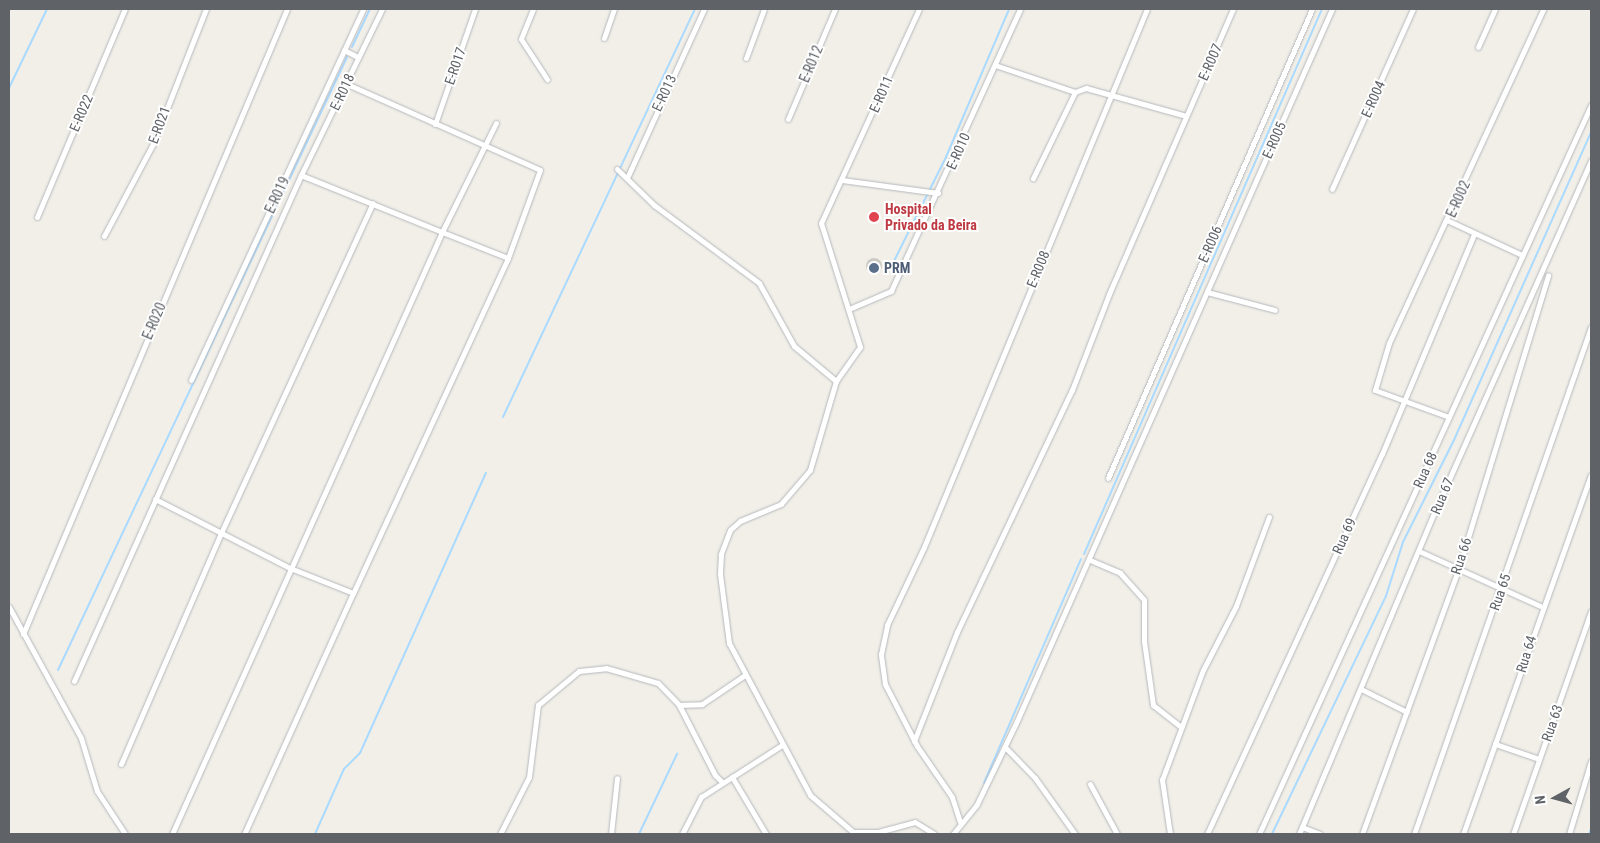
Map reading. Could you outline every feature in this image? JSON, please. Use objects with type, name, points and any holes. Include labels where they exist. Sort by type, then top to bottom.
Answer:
[{"type":"street","name":"E-R022","points":[[37,217],[125,9]]},
{"type":"street","name":"E-R021","points":[[104,236],[153,144],[206,9]]},
{"type":"street","name":"E-R020","points":[[22,634],[288,9]]},
{"type":"street","name":"E-R019","points":[[191,380],[363,9]]},
{"type":"street","name":"E-R018","points":[[74,681],[301,176],[382,9]]},
{"type":"street","name":"E-R017","points":[[435,124],[475,9]]},
{"type":"street","points":[[533,9],[521,39],[547,79]]},
{"type":"street","points":[[604,38],[614,9]]},
{"type":"street","name":"E-R013","points":[[627,178],[704,9]]},
{"type":"street","points":[[746,58],[764,9]]},
{"type":"street","name":"E-R012","points":[[788,119],[835,9]]},
{"type":"street","name":"E-R011","points":[[836,380],[860,347],[821,223],[919,9]]},
{"type":"street","name":"E-R010","points":[[849,309],[891,291],[938,193],[1020,9]]},
{"type":"street","name":"E-R008","points":[[960,822],[952,797],[914,741],[885,684],[881,654],[892,612],[930,531],[1110,94],[1147,9]]},
{"type":"street","name":"E-R007","points":[[914,741],[957,632],[1072,390],[1186,116],[1233,9]]},
{"type":"street","name":"E-R006","points":[[1108,478],[1312,9]]},
{"type":"street","name":"E-R005","points":[[1207,292],[1332,9]]},
{"type":"street","name":"E-R004","points":[[1332,188],[1413,9]]},
{"type":"street","points":[[1478,47],[1496,9]]},
{"type":"street","name":"E-R002","points":[[1404,401],[1375,390],[1389,343],[1449,220],[1543,9]]},
{"type":"street","points":[[344,50],[358,57]]},
{"type":"street","points":[[995,65],[1075,92],[1086,88],[1186,116]]},
{"type":"street","points":[[244,834],[508,258],[540,170],[347,84]]},
{"type":"street","points":[[1033,178],[1075,92]]},
{"type":"street","name":"Rua 68","points":[[1260,834],[1591,105]]},
{"type":"street","points":[[172,834],[442,232],[496,123]]},
{"type":"street","name":"Rua 67","points":[[1299,834],[1419,551],[1591,160]]},
{"type":"street","points":[[617,170],[654,205],[759,283],[794,346],[836,380],[810,470],[781,504],[740,520],[721,554],[726,634],[745,675],[810,795],[839,822],[853,832],[878,833],[915,822],[934,834]]},
{"type":"street","points":[[301,176],[508,258]]},
{"type":"street","points":[[842,180],[938,193]]},
{"type":"street","points":[[122,764],[221,533],[373,203]]},
{"type":"street","points":[[1449,220],[1474,234],[1522,255]]},
{"type":"street","name":"Rua 69","points":[[1206,834],[1404,401],[1474,234]]},
{"type":"street","name":"Rua 66","points":[[1362,834],[1458,567],[1548,275]]},
{"type":"street","points":[[953,834],[960,822],[977,804],[1005,747],[1090,560],[1207,292],[1276,310]]},
{"type":"street","name":"Rua 65","points":[[1414,834],[1502,588],[1591,327]]},
{"type":"street","points":[[1404,401],[1449,417]]},
{"type":"street","name":"Rua 64","points":[[1463,834],[1495,744],[1540,606],[1591,475]]},
{"type":"street","points":[[155,499],[290,568],[353,593]]},
{"type":"street","points":[[1170,834],[1160,788],[1180,727],[1203,670],[1236,606],[1269,517]]},
{"type":"street","points":[[1419,551],[1458,567],[1540,606]]},
{"type":"street","points":[[1090,560],[1120,572],[1144,600],[1144,642],[1153,705],[1180,727]]},
{"type":"street","points":[[9,607],[22,634],[81,738],[97,791],[124,834]]},
{"type":"street","name":"Rua 63","points":[[1513,834],[1591,611]]},
{"type":"street","points":[[500,834],[529,777],[538,705],[571,673],[606,668],[646,677],[658,683],[679,705],[715,775],[723,783]]},
{"type":"street","points":[[679,705],[702,704],[745,675]]},
{"type":"street","points":[[1361,690],[1406,712]]},
{"type":"street","points":[[1495,744],[1539,759]]},
{"type":"street","points":[[682,834],[697,802],[782,745]]},
{"type":"street","points":[[1005,747],[1035,778],[1075,834]]},
{"type":"street","points":[[1569,834],[1591,761]]},
{"type":"street","points":[[715,775],[715,789]]},
{"type":"street","points":[[732,777],[766,834]]},
{"type":"street","points":[[611,834],[617,778]]},
{"type":"street","points":[[1090,784],[1117,834]]},
{"type":"street","points":[[1302,827],[1320,834]]},
{"type":"building","name":"PRM","points":[[874,258],[882,266],[874,274],[866,266]]},
{"type":"waterway","points":[[9,88],[47,9]]},
{"type":"waterway","points":[[352,47],[370,9]]},
{"type":"waterway","points":[[503,417],[695,9]]},
{"type":"waterway","points":[[891,267],[946,157],[1009,9]]},
{"type":"waterway","points":[[1084,554],[1322,9]]},
{"type":"waterway","points":[[58,670],[347,57]]},
{"type":"waterway","points":[[1272,834],[1386,596],[1403,542],[1454,440],[1591,132]]},
{"type":"waterway","points":[[315,834],[344,769],[360,753],[486,473]]},
{"type":"waterway","points":[[984,783],[1081,559]]},
{"type":"waterway","points":[[639,834],[677,754]]},
{"type":"waterway","points":[[1589,834],[1591,829]]},
{"type":"place","name":"Hospital Privado da Beira","points":[[874,217]]},
{"type":"place","name":"PRM","points":[[874,268]]}]
